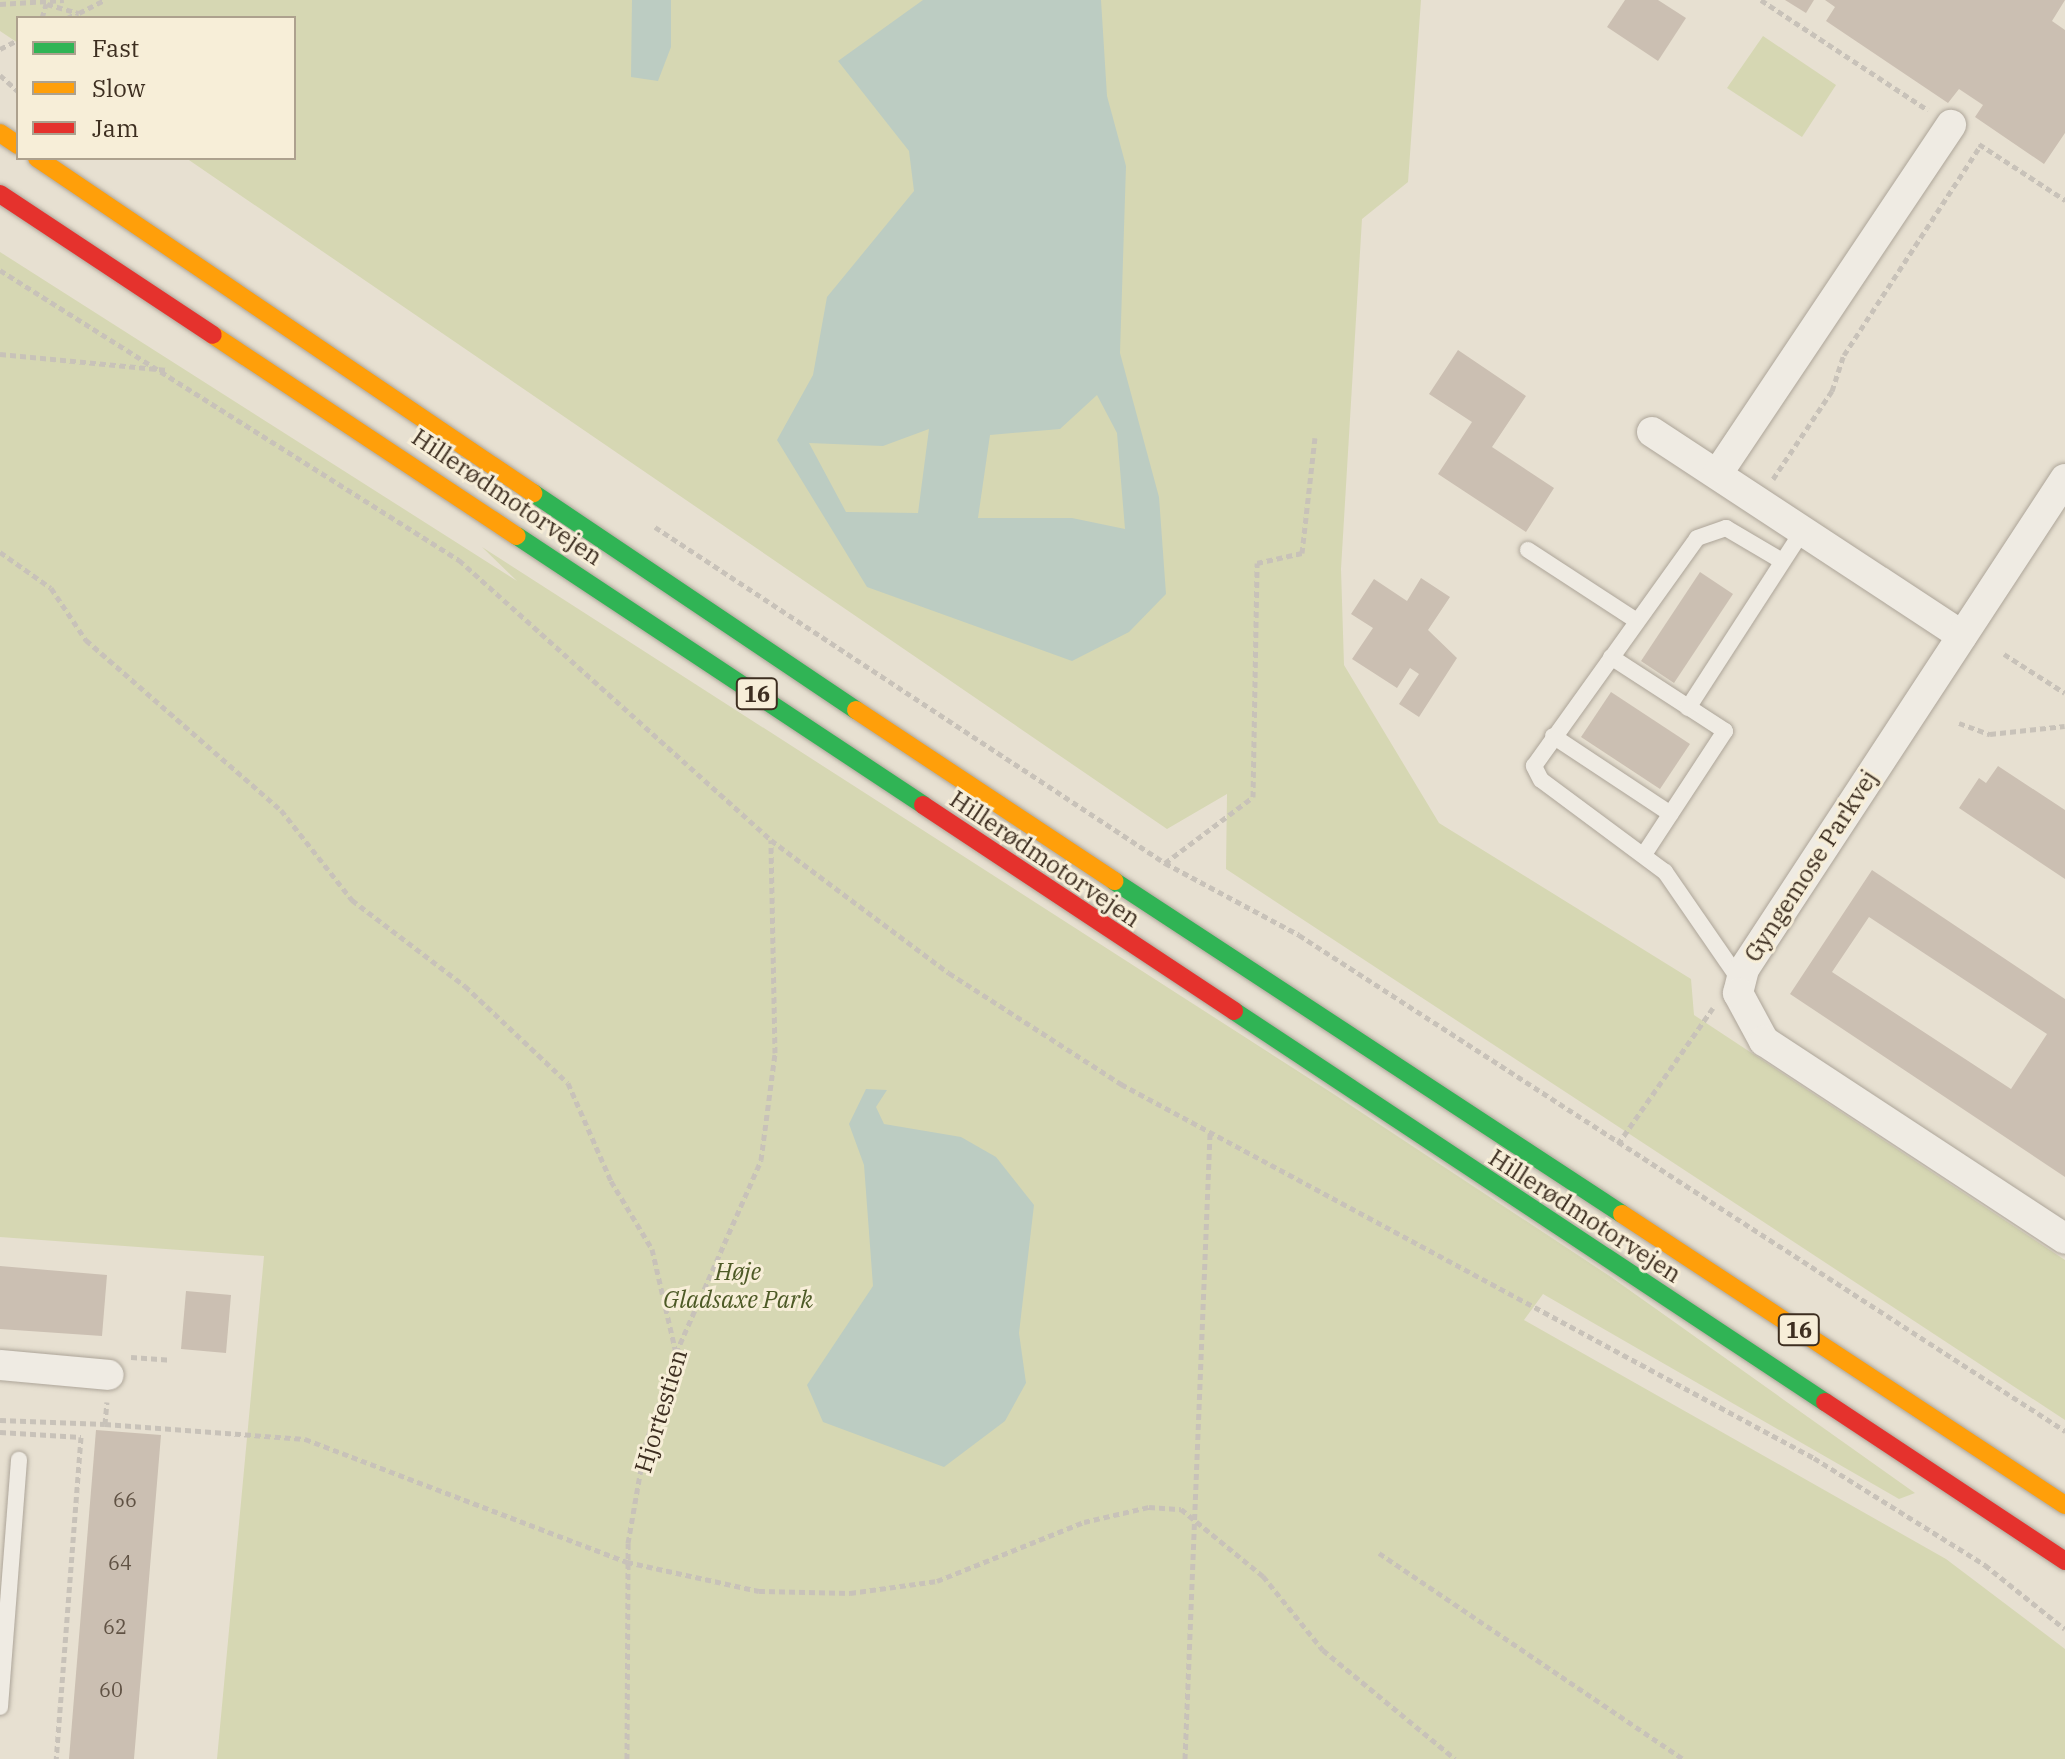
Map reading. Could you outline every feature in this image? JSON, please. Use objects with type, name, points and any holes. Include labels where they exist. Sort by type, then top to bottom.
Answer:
[{"type":"highway","name":"Hillerødmotorvejen","points":[[40,160],[1534,1156],[2065,1505]]},
{"type":"highway","name":"Hillerødmotorvejen","points":[[0,194],[2065,1561]]},
{"type":"highway","points":[[1534,1156],[1912,1378]]},
{"type":"highway","points":[[1816,1397],[2019,1557]]},
{"type":"street","points":[[1718,473],[1951,125]]},
{"type":"street","points":[[1652,432],[1962,636]]},
{"type":"street","name":"Gyngemose Parkvej","points":[[2065,479],[1739,988],[1764,1041],[2065,1239]]},
{"type":"street","points":[[0,1365],[109,1375]]},
{"type":"lane","points":[[1739,988],[1645,853],[1537,776],[1536,760],[1705,532],[1726,528],[1782,561]]},
{"type":"lane","points":[[1688,708],[1803,530]]},
{"type":"lane","points":[[1528,550],[1637,621]]},
{"type":"lane","points":[[1611,657],[1725,731],[1645,853]]},
{"type":"lane","points":[[1553,736],[1671,814]]},
{"type":"lane","points":[[0,1707],[19,1460]]},
{"type":"path","points":[[0,4],[64,0]]},
{"type":"path","points":[[72,16],[105,0]]},
{"type":"path","points":[[1761,0],[2065,200]]},
{"type":"path","points":[[46,2],[79,13]]},
{"type":"path","points":[[0,75],[16,89]]},
{"type":"path","points":[[1759,500],[1981,145]]},
{"type":"path","points":[[0,270],[168,370],[459,560],[771,840],[949,973],[1210,1133],[1814,1458],[1985,1565],[2065,1629]]},
{"type":"path","points":[[0,354],[168,370]]},
{"type":"path","points":[[1165,863],[1253,797],[1257,563],[1302,553],[1315,438]]},
{"type":"path","points":[[645,520],[1165,863],[1299,935],[2065,1431]]},
{"type":"path","points":[[0,552],[51,588],[86,640],[281,810],[352,900],[465,986],[568,1083],[611,1181],[652,1249],[676,1353]]},
{"type":"path","points":[[2004,654],[2065,693]]},
{"type":"path","points":[[1959,723],[2002,734],[2065,726]]},
{"type":"path","name":"Hjortestien","points":[[627,1759],[627,1562],[645,1446],[676,1353],[761,1160],[775,1053],[771,840]]},
{"type":"path","points":[[1618,1144],[1706,1012],[1739,988]]},
{"type":"path","points":[[1185,1759],[1210,1133]]},
{"type":"path","points":[[105,1424],[109,1375]]},
{"type":"path","points":[[0,1420],[105,1424],[305,1439],[627,1562],[759,1591],[850,1593],[937,1581],[1084,1522],[1136,1510],[1181,1509],[1263,1576],[1323,1650],[1455,1759]]},
{"type":"path","points":[[0,1432],[81,1437],[56,1759]]},
{"type":"path","points":[[1379,1553],[1683,1759]]},
{"type":"green space","points":[[0,0],[1421,0],[1408,182],[1362,219],[1341,569],[1344,665],[1439,823],[1691,979],[1694,1015],[2065,1260],[2065,1420],[1226,869],[1227,794],[1167,829],[189,160],[296,160],[296,16],[16,16],[16,42],[0,31]]},
{"type":"green space","points":[[1763,36],[1836,85],[1802,137],[1727,88]]},
{"type":"green space","name":"Høje Gladsaxe Park","points":[[0,252],[517,581],[482,547],[1332,1093],[1611,1277],[1915,1493],[1899,1499],[1543,1294],[1524,1320],[1946,1559],[2065,1649],[2065,1759],[217,1759],[264,1256],[0,1237]]},
{"type":"shaded area","points":[[632,0],[671,0],[671,47],[658,81],[631,77]]},
{"type":"shaded area","points":[[923,0],[1101,0],[1107,96],[1126,166],[1120,353],[1159,497],[1166,594],[1129,632],[1072,661],[867,587],[777,440],[813,375],[827,297],[914,191],[909,151],[838,61]],"holes":[[[1097,395],[1117,433],[1125,529],[1072,518],[978,518],[990,435],[1060,429]],[[929,429],[918,513],[846,512],[809,443],[883,446]]]},
{"type":"shaded area","points":[[866,1089],[887,1090],[876,1107],[884,1124],[961,1137],[996,1157],[1034,1205],[1019,1333],[1026,1383],[1005,1421],[944,1467],[823,1422],[807,1385],[873,1286],[864,1165],[849,1124]]},
{"type":"building","points":[[1625,0],[1658,0],[1686,18],[1658,61],[1607,27]]},
{"type":"building","points":[[1785,0],[1814,0],[1806,13]]},
{"type":"building","points":[[1825,0],[2065,0],[2052,21],[2065,30],[2065,133],[2044,164],[1975,117],[1983,105],[1959,89],[1948,103],[1826,21],[1835,7]]},
{"type":"building","points":[[1458,350],[1526,396],[1492,447],[1554,488],[1526,532],[1438,474],[1472,422],[1429,394]]},
{"type":"building","points":[[1700,572],[1733,594],[1674,683],[1641,661]]},
{"type":"building","points":[[1421,578],[1450,597],[1428,630],[1457,658],[1419,717],[1399,704],[1419,674],[1410,668],[1397,688],[1352,659],[1373,628],[1351,614],[1374,579],[1407,601]]},
{"type":"building","points":[[1611,692],[1690,744],[1660,789],[1581,737]]},
{"type":"building","points":[[1998,766],[2065,810],[2065,879],[1959,808],[1979,778],[1986,783]]},
{"type":"building","points":[[1872,870],[2065,999],[2065,1177],[1790,994]],"holes":[[[1869,917],[2047,1034],[2011,1089],[1832,972]]]},
{"type":"building","points":[[0,1266],[107,1275],[102,1336],[0,1329]]},
{"type":"building","points":[[186,1291],[231,1295],[226,1353],[181,1349]]},
{"type":"building","points":[[96,1430],[161,1435],[134,1759],[69,1759]]},
{"type":"traffic: fast","points":[[533,493],[856,710]]},
{"type":"traffic: fast","points":[[517,536],[923,805]]},
{"type":"traffic: fast","points":[[1114,881],[1622,1214]]},
{"type":"traffic: fast","points":[[1234,1011],[1825,1402]]},
{"type":"traffic: slow","points":[[0,133],[16,144]]},
{"type":"traffic: slow","points":[[40,160],[533,493]]},
{"type":"traffic: slow","points":[[213,335],[517,536]]},
{"type":"traffic: slow","points":[[856,710],[1114,881]]},
{"type":"traffic: slow","points":[[1622,1214],[2065,1505]]},
{"type":"traffic: jam","points":[[0,194],[213,335]]},
{"type":"traffic: jam","points":[[923,805],[1234,1011]]},
{"type":"traffic: jam","points":[[1825,1402],[2065,1561]]}]
